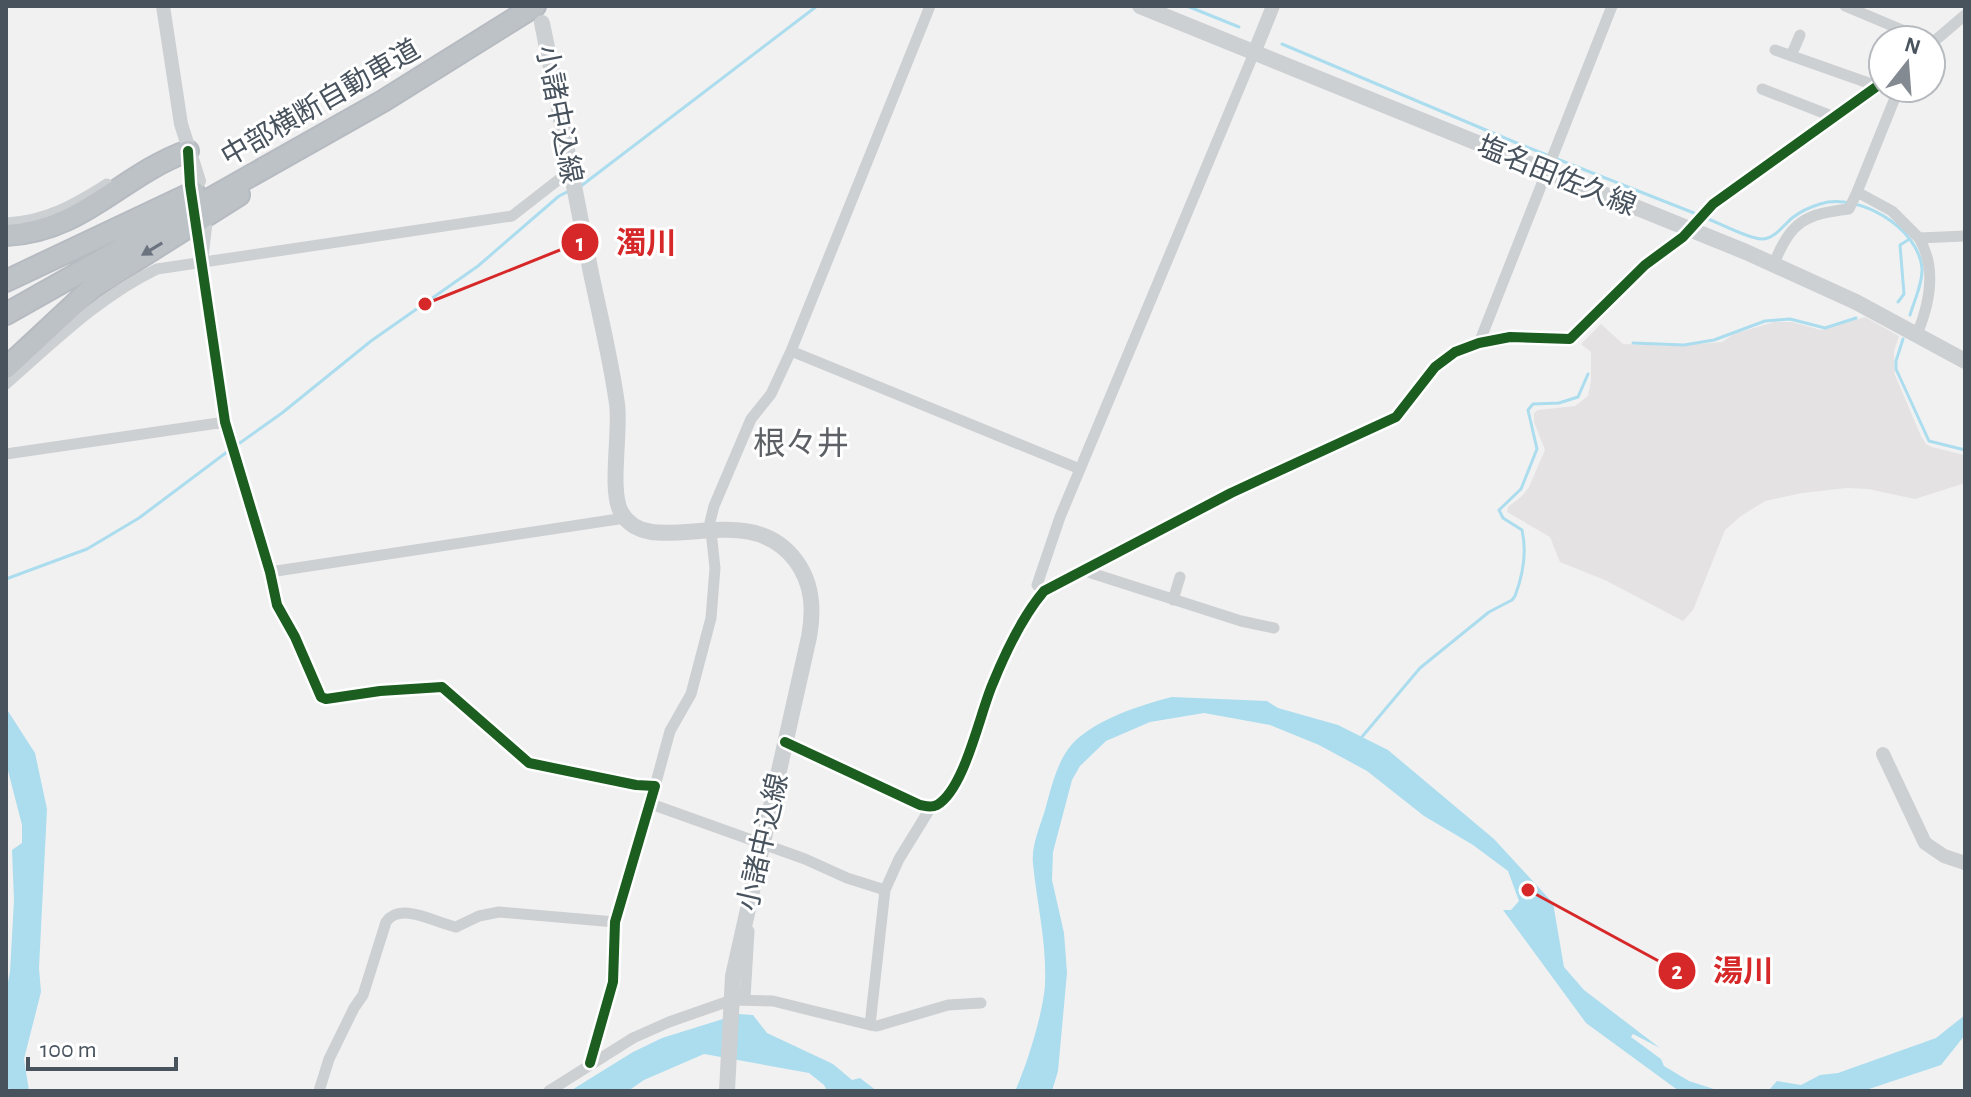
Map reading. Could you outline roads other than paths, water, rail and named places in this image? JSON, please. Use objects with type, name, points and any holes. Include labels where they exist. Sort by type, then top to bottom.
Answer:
[{"type":"highway","name":"中部横断自動車道","points":[[6,314],[538,14]]},
{"type":"highway","points":[[6,368],[92,288],[383,101]]},
{"type":"highway","points":[[6,281],[144,217],[276,149],[358,113]]},
{"type":"highway","points":[[6,235],[40,231],[67,222],[153,167],[188,151]]},
{"type":"main road","name":"塩名田佐久線","points":[[1140,6],[1254,53],[1550,161],[1697,222],[1965,361]]},
{"type":"main road","name":"小諸中込線","points":[[538,14],[617,401],[618,506],[625,518],[639,529],[659,534],[710,529],[745,530],[779,543],[799,565],[809,587],[811,628],[745,916],[727,1091]]},
{"type":"street","points":[[163,6],[181,124],[194,183]]},
{"type":"street","points":[[590,1063],[613,982],[615,922],[670,731],[691,694],[709,629],[715,568],[710,529],[714,506],[751,419],[771,394],[791,351],[930,6]]},
{"type":"street","points":[[1044,591],[1037,585],[1080,469],[1273,6]]},
{"type":"street","points":[[1479,343],[1612,6]]},
{"type":"street","points":[[1852,7],[1890,24]]},
{"type":"street","points":[[1947,29],[1965,15]]},
{"type":"street","points":[[1791,56],[1800,35]]},
{"type":"street","points":[[1775,50],[1867,80]]},
{"type":"street","points":[[1771,88],[1834,117]]},
{"type":"street","points":[[785,742],[920,805],[931,807],[939,804],[960,776],[997,673],[1028,613],[1044,591],[1231,493],[1396,417],[1443,359],[1479,343],[1537,336],[1570,339],[1645,265],[1750,176],[1867,93]]},
{"type":"street","points":[[1854,198],[1892,104]]},
{"type":"street","points":[[6,384],[68,328],[142,276],[157,269],[512,216],[572,174]]},
{"type":"street","points":[[6,223],[53,215],[107,184]]},
{"type":"street","points":[[1774,264],[1785,239],[1802,222],[1825,210],[1854,198],[1892,211],[1919,238],[1926,251],[1930,272],[1929,301],[1917,334]]},
{"type":"street","points":[[201,230],[201,262],[225,422],[277,605],[295,637],[321,697],[326,699],[380,691],[442,687],[529,763],[636,785],[655,786]]},
{"type":"street","points":[[1919,238],[1965,236]]},
{"type":"street","points":[[791,351],[1080,469]]},
{"type":"street","points":[[6,454],[225,422]]},
{"type":"street","points":[[270,572],[625,518]]},
{"type":"street","points":[[1085,571],[1241,621],[1274,628]]},
{"type":"street","points":[[1173,600],[1180,577]]},
{"type":"street","points":[[1883,754],[1925,843],[1944,856],[1965,863]]},
{"type":"street","points":[[651,804],[885,890]]},
{"type":"street","points":[[870,1025],[885,890],[899,859],[931,807]]},
{"type":"street","points":[[319,1091],[329,1059],[363,995],[386,922],[392,915],[416,916],[456,927],[479,916],[499,912],[615,922]]},
{"type":"street","points":[[549,1091],[590,1063],[656,1027],[736,1001],[800,1007],[877,1026],[948,1005],[981,1003]]},
{"type":"water","points":[[1172,697],[1267,701],[1278,708],[1338,725],[1388,750],[1494,839],[1553,903],[1564,967],[1584,990],[1660,1048],[1633,1034],[1631,1037],[1661,1059],[1664,1066],[1689,1081],[1720,1091],[1679,1091],[1586,1023],[1503,910],[1511,910],[1519,901],[1508,871],[1473,845],[1424,816],[1367,771],[1319,745],[1270,725],[1204,713],[1150,722],[1106,741],[1080,766],[1072,780],[1053,852],[1052,880],[1064,933],[1067,973],[1058,1071],[1052,1091],[1015,1091],[1034,1039],[1044,997],[1045,954],[1033,850],[1059,766],[1073,743],[1094,727],[1133,709]]},
{"type":"water","points":[[6,708],[35,753],[47,809],[39,968],[41,992],[24,1059],[29,1091],[9,1091],[6,1079],[6,992],[14,900],[12,850],[22,843],[22,825],[6,763]]},
{"type":"water","points":[[739,1014],[753,1015],[767,1033],[833,1064],[852,1080],[860,1078],[877,1091],[827,1091],[809,1073],[704,1054],[644,1080],[628,1091],[570,1091],[662,1038]]},
{"type":"water","points":[[1965,1015],[1965,1035],[1941,1065],[1863,1091],[1768,1091],[1777,1081],[1801,1085],[1820,1075],[1838,1073],[1936,1038]]},
{"type":"waterway","points":[[581,186],[817,6]]},
{"type":"waterway","points":[[1187,6],[1239,27]]},
{"type":"waterway","points":[[1282,44],[1519,144],[1699,215]]},
{"type":"waterway","points":[[237,445],[371,341],[478,266],[559,196],[571,190]]},
{"type":"waterway","points":[[1706,218],[1763,239],[1775,234],[1799,213],[1820,204],[1851,203],[1868,208],[1898,227],[1918,253],[1922,274],[1910,315]]},
{"type":"waterway","points":[[1898,302],[1904,294],[1900,245],[1908,240]]},
{"type":"waterway","points":[[1633,343],[1684,345],[1714,340],[1765,321],[1790,319],[1825,328],[1856,318]]},
{"type":"waterway","points":[[1903,339],[1896,369],[1929,441],[1965,450]]},
{"type":"waterway","points":[[1361,738],[1420,668],[1489,612],[1515,596],[1523,563],[1522,530],[1503,518],[1499,510],[1521,489],[1537,449],[1528,410],[1533,404],[1559,403],[1578,397],[1588,374]]},
{"type":"waterway","points":[[6,579],[87,549],[139,518],[231,449]]},
{"type":"place","name":"濁川","points":[[425,304]]},
{"type":"place","name":"湯川","points":[[1528,890]]},
{"type":"district","name":"根々井","points":[[801,443]]}]
